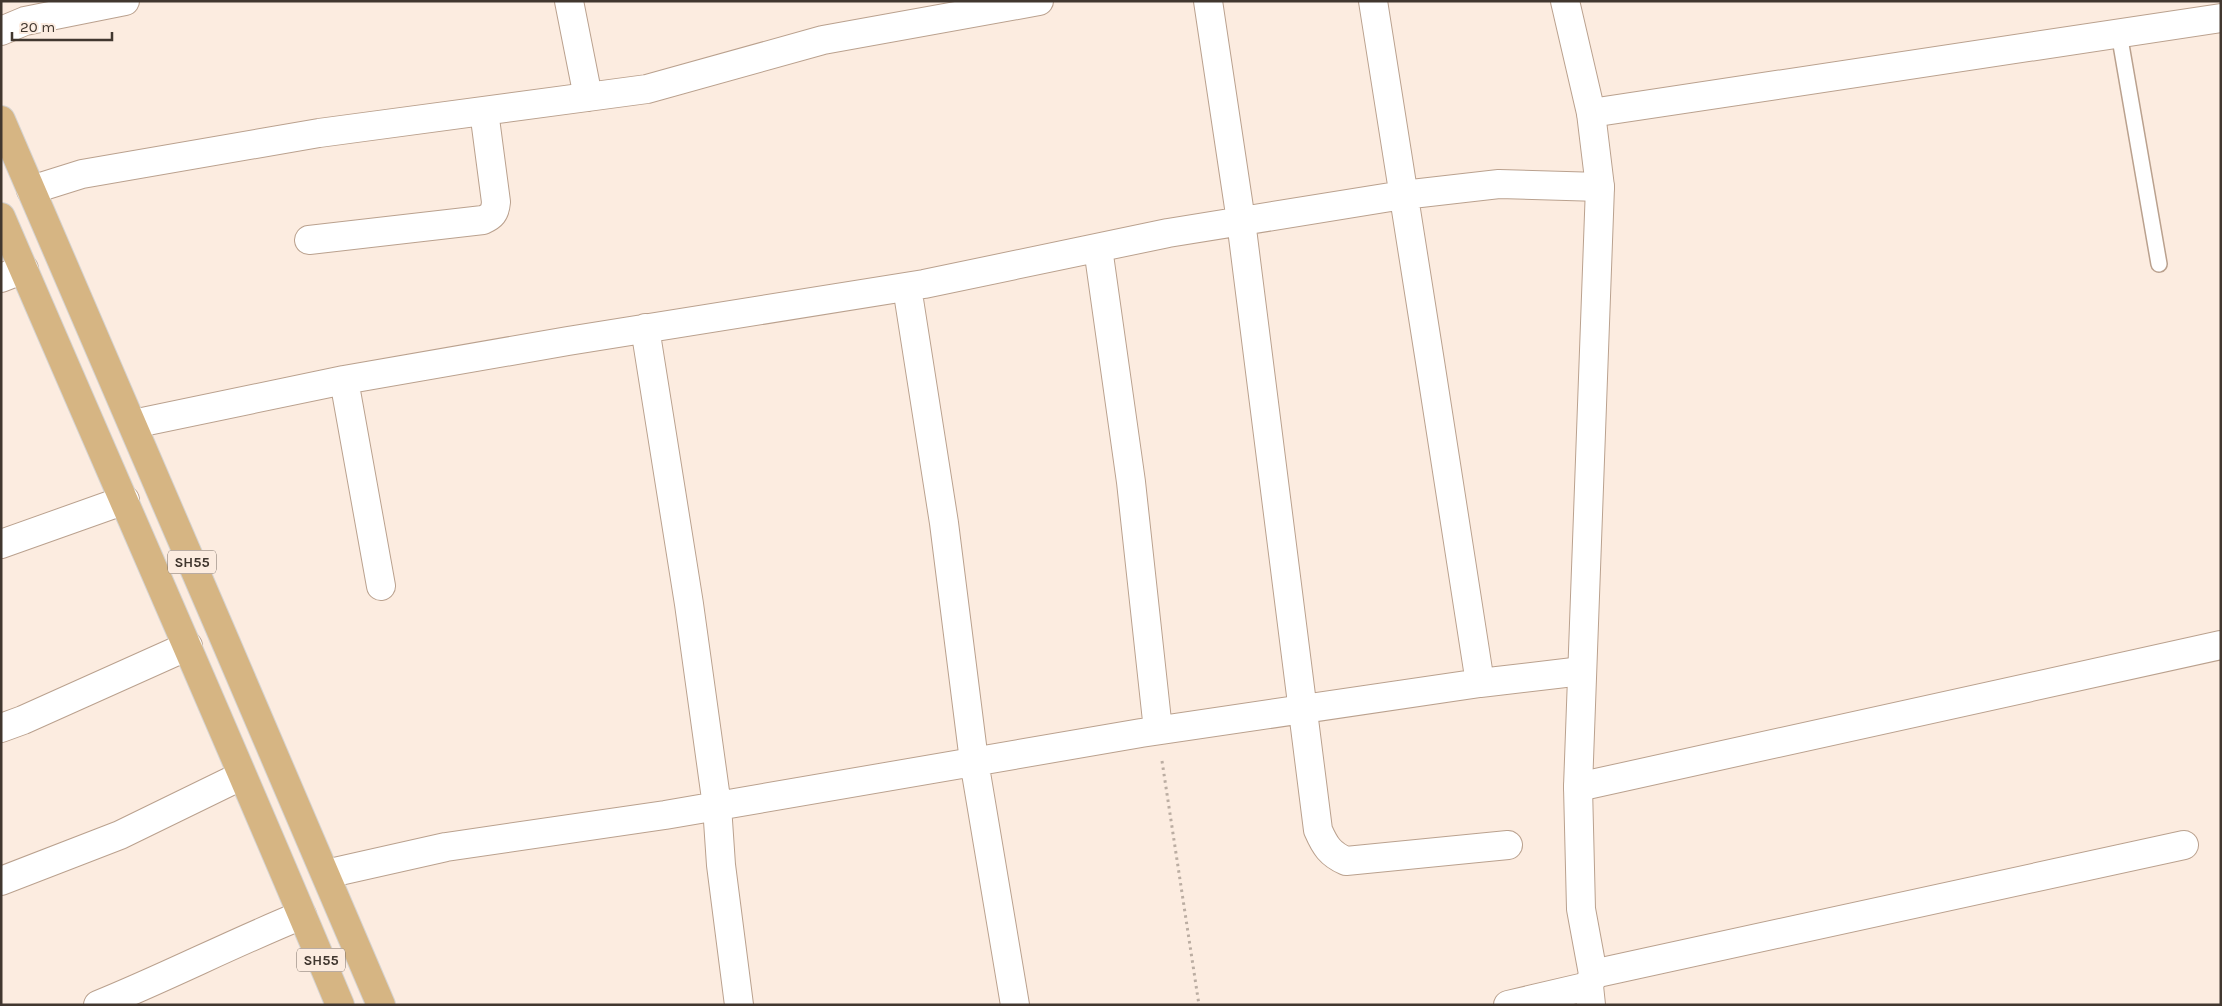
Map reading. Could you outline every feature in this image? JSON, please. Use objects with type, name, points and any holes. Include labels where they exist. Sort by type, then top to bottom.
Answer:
[{"type":"main road","name":"SH55","points":[[1,120],[223,631],[276,761],[381,1005]]},
{"type":"main road","name":"SH55","points":[[1,217],[12,274],[125,500],[340,1005]]},
{"type":"street","points":[[1,30],[25,21],[125,1]]},
{"type":"street","points":[[569,1],[588,97]]},
{"type":"street","points":[[31,190],[82,174],[319,133],[647,89],[823,40],[1039,1]]},
{"type":"street","points":[[1208,1],[1241,221],[1318,830],[1324,845],[1334,856],[1346,861],[1508,844]]},
{"type":"street","points":[[1374,1],[1402,195],[1440,414],[1480,683]]},
{"type":"street","points":[[1565,1],[1591,113],[1600,187],[1578,787],[1581,909],[1591,988]]},
{"type":"street","points":[[1591,113],[2221,18]]},
{"type":"street","points":[[309,240],[483,220],[489,217],[495,210],[496,202],[484,111]]},
{"type":"street","points":[[133,424],[344,380],[645,328],[907,287],[1241,221],[1402,195],[1499,184],[1600,187]]},
{"type":"street","points":[[1098,248],[1130,482],[1158,730]]},
{"type":"street","points":[[907,287],[944,523],[974,761],[1015,1005]]},
{"type":"street","points":[[645,328],[689,604],[717,806],[721,865],[739,1005]]},
{"type":"street","points":[[344,380],[381,586]]},
{"type":"street","points":[[1,544],[125,500]]},
{"type":"street","points":[[1578,787],[2221,645]]},
{"type":"street","points":[[1,728],[23,720],[188,646]]},
{"type":"street","points":[[326,874],[446,847],[717,806],[1158,730],[1480,683],[1582,671]]},
{"type":"street","points":[[1,881],[120,835],[241,776]]},
{"type":"street","points":[[1508,1005],[1591,988],[2184,845]]},
{"type":"street","points":[[98,1005],[148,984],[240,940],[302,915]]},
{"type":"lane","points":[[2119,34],[2159,264]]},
{"type":"path","points":[[1158,730],[1199,1005]]}]
